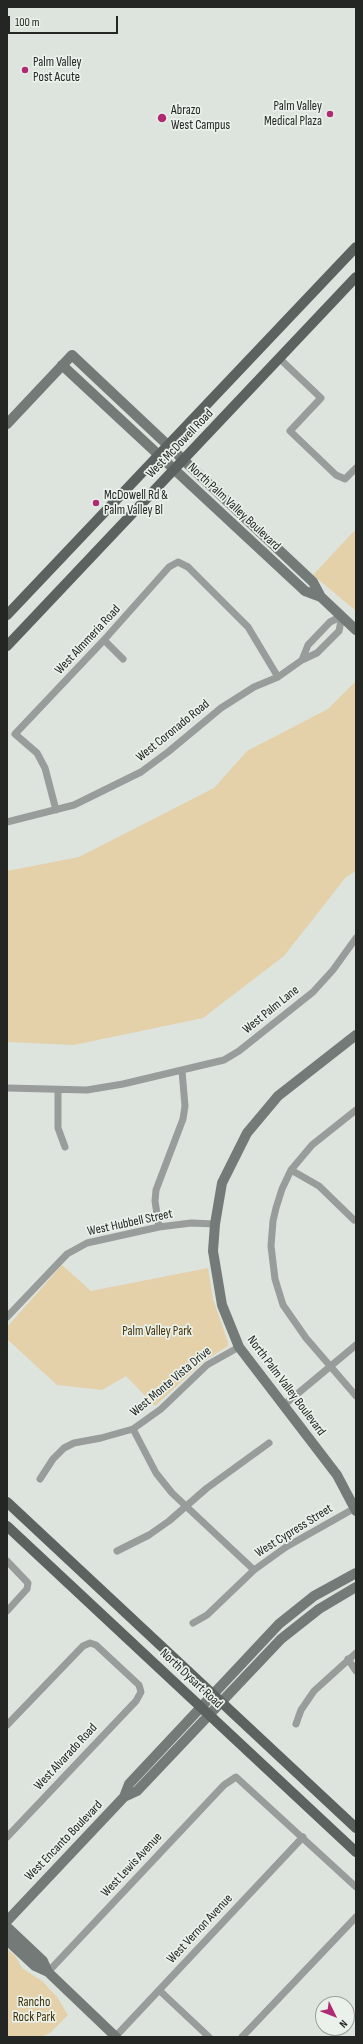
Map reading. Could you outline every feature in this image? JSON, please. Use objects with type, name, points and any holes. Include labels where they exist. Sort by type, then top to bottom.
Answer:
[{"type":"main road","name":"West McDowell Road","points":[[7,615],[356,247]]},
{"type":"main road","name":"West McDowell Road","points":[[7,646],[356,277]]},
{"type":"main road","name":"North Dysart Road","points":[[7,1502],[356,1828]]},
{"type":"main road","name":"North Dysart Road","points":[[7,1526],[356,1852]]},
{"type":"street","name":"North Palm Valley Boulevard","points":[[321,597],[305,591],[62,365],[72,355],[313,582],[321,597],[356,630]]},
{"type":"street","points":[[279,358],[321,398],[290,431],[336,475],[345,479],[356,468]]},
{"type":"street","points":[[7,424],[62,365]]},
{"type":"street","name":"West Almmeria Road","points":[[56,810],[45,768],[37,753],[15,734],[104,640],[169,567],[178,562],[188,568],[248,627],[278,677]]},
{"type":"street","name":"West Coronado Road","points":[[302,660],[308,645],[330,622],[342,616]]},
{"type":"street","name":"West Coronado Road","points":[[7,822],[74,805],[141,772],[168,752],[221,708],[254,687],[278,677],[302,660],[318,653],[339,631],[342,616]]},
{"type":"street","points":[[104,640],[123,659]]},
{"type":"street","name":"West Palm Lane","points":[[7,1088],[88,1090],[123,1084],[224,1060],[239,1051],[313,992],[334,970],[356,938]]},
{"type":"street","name":"North Palm Valley Boulevard","points":[[355,1509],[337,1475],[284,1405],[262,1380],[238,1347],[218,1290],[213,1250],[215,1224],[222,1183],[247,1133],[278,1096],[356,1035]]},
{"type":"street","points":[[159,1227],[155,1202],[156,1190],[183,1119],[185,1106],[182,1070]]},
{"type":"street","points":[[58,1090],[58,1128],[65,1146]]},
{"type":"street","points":[[356,1110],[312,1145],[291,1170],[282,1188],[272,1221],[271,1246],[275,1279],[283,1305],[292,1320],[356,1396]]},
{"type":"street","points":[[291,1170],[319,1186],[354,1220]]},
{"type":"street","name":"West Hubbell Street","points":[[7,1317],[68,1254],[87,1243],[159,1227],[191,1224],[215,1224]]},
{"type":"street","points":[[284,1405],[356,1345]]},
{"type":"street","name":"West Monte Vista Drive","points":[[40,1479],[53,1459],[64,1448],[74,1443],[101,1438],[133,1429],[161,1409],[207,1365],[238,1347]]},
{"type":"street","points":[[133,1429],[156,1473],[172,1493],[254,1570]]},
{"type":"street","points":[[117,1551],[149,1535],[208,1488],[269,1443]]},
{"type":"street","name":"West Cypress Street","points":[[193,1623],[207,1615],[254,1570],[286,1547],[355,1509]]},
{"type":"street","points":[[7,1561],[25,1578],[28,1583],[27,1590],[7,1611]]},
{"type":"street","name":"West Encanto Boulevard","points":[[124,1797],[129,1784],[259,1643],[288,1615],[314,1596],[356,1573]]},
{"type":"street","name":"West Encanto Boulevard","points":[[7,1921],[124,1797],[137,1791],[272,1648],[294,1628],[319,1610],[356,1587]]},
{"type":"street","name":"West Alvarado Road","points":[[7,1725],[83,1646],[90,1643],[96,1645],[134,1680],[139,1685],[141,1692],[136,1701],[7,1837]]},
{"type":"street","points":[[296,1724],[301,1710],[314,1691],[356,1653]]},
{"type":"street","points":[[348,1659],[356,1671]]},
{"type":"street","name":"West Lewis Avenue","points":[[48,1972],[224,1785],[236,1777],[303,1837]]},
{"type":"street","points":[[303,1837],[356,1887]]},
{"type":"street","name":"West Vernon Avenue","points":[[115,2037],[303,1837]]},
{"type":"street","points":[[242,2037],[356,1917]]},
{"type":"street","points":[[7,1927],[43,1961],[48,1972]]},
{"type":"street","points":[[7,1940],[35,1966],[48,1972],[115,2037]]},
{"type":"street","points":[[159,1990],[209,2037]]},
{"type":"green space","points":[[356,529],[356,611],[313,575]]},
{"type":"green space","points":[[356,681],[356,871],[346,877],[284,956],[203,1018],[74,1045],[7,1042],[7,871],[79,857],[214,788],[247,751],[328,709]]},
{"type":"green space","name":"Palm Valley Park","points":[[62,1265],[91,1291],[208,1268],[213,1299],[228,1342],[228,1346],[204,1361],[155,1406],[126,1376],[102,1390],[57,1385],[7,1339],[7,1327]]},
{"type":"green space","name":"Rancho Rock Park","points":[[7,1949],[16,1957],[22,1968],[42,1981],[57,1997],[68,2015],[50,2033],[40,2037],[7,2037]]},
{"type":"place","name":"Palm Valley Post Acute","points":[[25,70]]},
{"type":"place","name":"Palm Valley Medical Plaza","points":[[330,114]]},
{"type":"place","name":"Abrazo West Campus","points":[[162,118]]},
{"type":"place","name":"McDowell Rd & Palm Valley Bl","points":[[96,503]]}]
